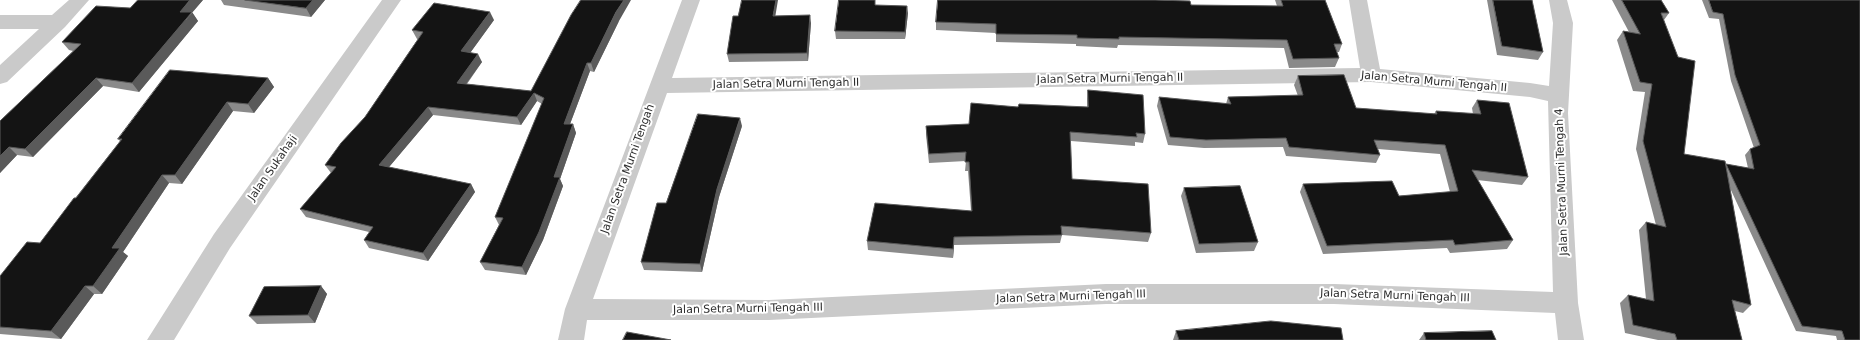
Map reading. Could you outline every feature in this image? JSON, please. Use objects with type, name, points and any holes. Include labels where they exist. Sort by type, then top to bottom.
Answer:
[{"type":"street","points":[[0,77],[80,0]]},
{"type":"street","name":"Jalan Sukahaji","points":[[160,340],[222,241],[392,0]]},
{"type":"street","name":"Jalan Setra Murni Tengah","points":[[571,340],[577,309],[691,0]]},
{"type":"street","points":[[1358,0],[1371,75]]},
{"type":"street","name":"Jalan Setra Murni Tengah 4","points":[[1558,0],[1563,23],[1558,113],[1566,303],[1570,340]]},
{"type":"street","points":[[0,22],[58,22]]},
{"type":"street","name":"Jalan Setra Murni Tengah II","points":[[659,86],[1371,75],[1530,90],[1560,96]]},
{"type":"street","name":"Jalan Setra Murni Tengah III","points":[[577,309],[769,310],[1106,294],[1334,294],[1566,303]]},
{"type":"building","points":[[138,0],[190,0],[180,12],[192,12],[132,83],[96,78],[25,149],[9,147],[0,156],[0,121],[81,44],[62,42],[96,6],[130,8]]},
{"type":"building","points":[[245,0],[313,0],[306,8]]},
{"type":"building","points":[[581,0],[624,0],[616,12],[591,63],[587,63],[564,124],[573,124],[554,177],[560,177],[539,232],[522,267],[480,262],[503,218],[495,217],[544,98],[534,93],[517,117],[428,107],[379,165],[471,184],[423,253],[364,240],[373,227],[300,209],[336,167],[325,165],[341,143],[365,117],[423,32],[412,30],[434,3],[490,12],[461,51],[478,54],[457,83],[531,91],[571,15]]},
{"type":"building","points":[[742,0],[776,0],[773,16],[810,15],[807,53],[727,54],[733,16],[738,16]]},
{"type":"building","points":[[839,0],[875,0],[875,5],[907,6],[905,32],[835,31]]},
{"type":"building","points":[[938,0],[1155,0],[1190,1],[1191,5],[1283,6],[1281,0],[1325,0],[1342,44],[1334,44],[1339,58],[1293,59],[1287,40],[1119,37],[1119,39],[1077,38],[1077,35],[996,34],[996,24],[936,22]]},
{"type":"building","points":[[1493,0],[1532,0],[1543,52],[1502,46]]},
{"type":"building","points":[[1622,0],[1661,0],[1669,13],[1661,13],[1678,57],[1695,61],[1684,154],[1725,161],[1751,305],[1732,300],[1742,340],[1677,340],[1675,334],[1633,325],[1628,295],[1654,301],[1646,222],[1666,227],[1643,141],[1652,84],[1640,82],[1623,31],[1640,34]]},
{"type":"building","points":[[1709,0],[1860,0],[1860,340],[1845,340],[1842,331],[1802,326],[1726,164],[1754,169],[1750,149],[1760,145],[1735,75],[1723,14],[1713,12]]},
{"type":"building","points":[[170,70],[268,78],[248,104],[227,102],[175,175],[162,175],[112,248],[120,248],[93,286],[85,286],[51,331],[0,327],[0,276],[27,242],[40,243],[122,139],[118,139]]},
{"type":"building","points":[[1344,75],[1356,108],[1437,114],[1436,111],[1481,114],[1477,100],[1509,103],[1528,177],[1472,170],[1513,240],[1455,245],[1453,240],[1327,246],[1303,184],[1392,181],[1399,196],[1458,191],[1445,145],[1374,140],[1380,155],[1289,147],[1286,138],[1206,140],[1170,137],[1159,97],[1231,104],[1228,97],[1303,95],[1298,76]]},
{"type":"building","points":[[1088,90],[1143,95],[1145,134],[1136,133],[1137,137],[1070,132],[1072,179],[1148,184],[1151,233],[1061,226],[1062,235],[954,237],[953,249],[867,241],[875,203],[972,211],[969,162],[965,162],[966,152],[929,154],[926,126],[969,124],[971,103],[1018,107],[1019,104],[1088,107]]},
{"type":"building","points":[[698,114],[740,118],[717,189],[700,264],[641,262],[657,203],[666,203]]},
{"type":"building","points":[[1240,186],[1258,242],[1199,244],[1184,188]]},
{"type":"building","points":[[321,286],[308,315],[249,316],[264,287]]},
{"type":"building","points":[[1271,321],[1341,328],[1343,340],[1179,340],[1176,331]]},
{"type":"building","points":[[1492,331],[1496,340],[1426,340],[1424,333]]},
{"type":"building","points":[[627,332],[671,340],[623,340]]}]
